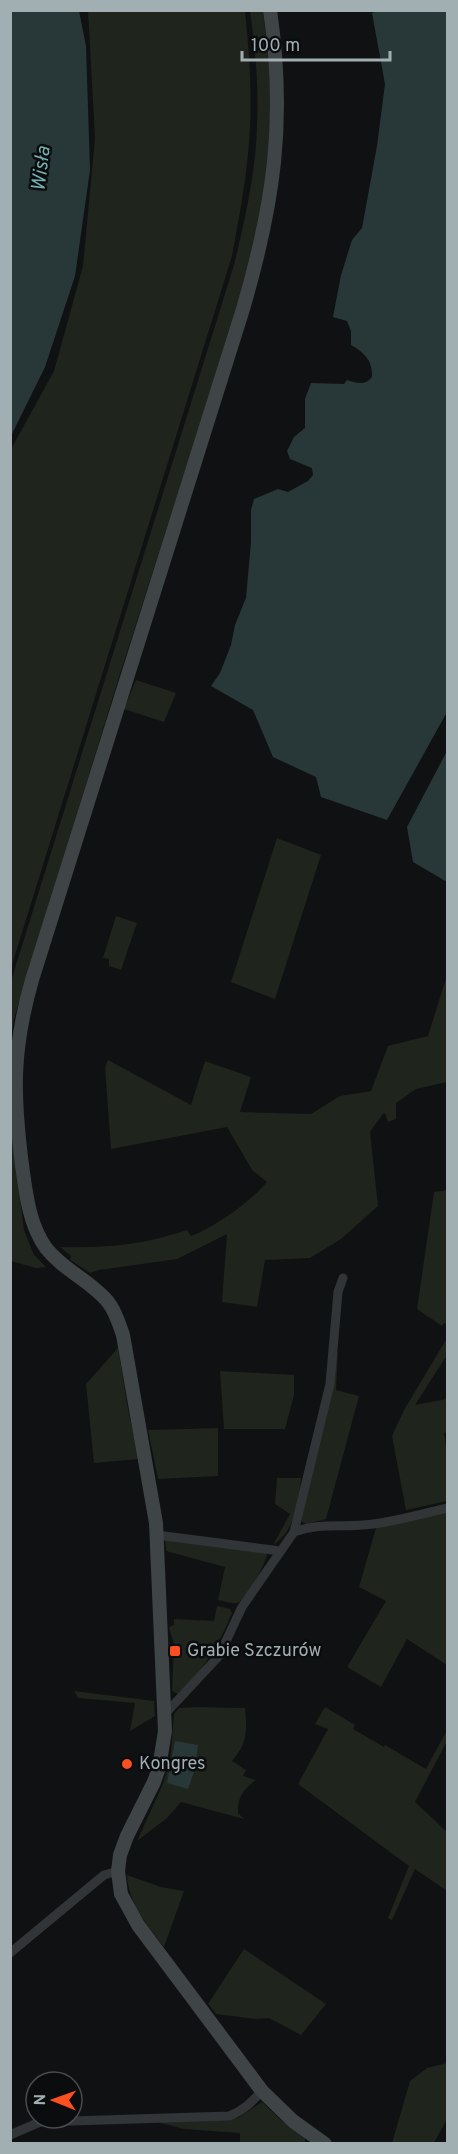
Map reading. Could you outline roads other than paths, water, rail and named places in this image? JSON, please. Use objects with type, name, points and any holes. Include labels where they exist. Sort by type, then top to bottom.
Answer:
[{"type":"street","points":[[270,10],[278,85],[278,129],[273,178],[261,243],[243,309],[32,980],[21,1022],[15,1067],[16,1113],[30,1215],[37,1233],[48,1251],[108,1302],[119,1324],[126,1350],[157,1534],[164,1742],[159,1768],[148,1796],[124,1843],[118,1871],[121,1894],[138,1925],[262,2091],[293,2121],[325,2144]]},
{"type":"street","points":[[164,1715],[219,1656],[242,1607],[294,1532],[330,1384],[338,1292],[343,1278]]},
{"type":"street","points":[[294,1532],[321,1525],[362,1525],[382,1522],[447,1508]]},
{"type":"street","points":[[157,1534],[280,1551]]},
{"type":"street","points":[[10,1953],[104,1875],[118,1871]]},
{"type":"street","points":[[10,2135],[40,2122],[229,2116],[250,2104],[262,2091]]},
{"type":"water","name":"Wisła","points":[[11,10],[79,11],[86,46],[90,170],[75,276],[45,367],[11,436]]},
{"type":"water","points":[[377,11],[448,11],[447,712],[387,820],[321,797],[316,777],[273,757],[253,710],[211,686],[220,673],[246,598],[251,542],[251,510],[254,499],[278,489],[288,492],[308,481],[313,475],[312,468],[290,459],[287,451],[294,437],[305,428],[305,399],[311,383],[344,384],[347,380],[363,383],[372,377],[371,366],[367,358],[351,345],[351,331],[347,321],[333,317],[341,275],[352,240],[362,228],[377,146],[385,84],[372,13]]},
{"type":"water","points":[[447,751],[447,882],[413,862],[407,827]]},
{"type":"water","points":[[175,1741],[198,1745],[195,1769],[188,1789],[167,1783]]},
{"type":"place","name":"Grabie Szczurów","points":[[175,1651]]},
{"type":"place","name":"Kongres","points":[[127,1764]]}]
